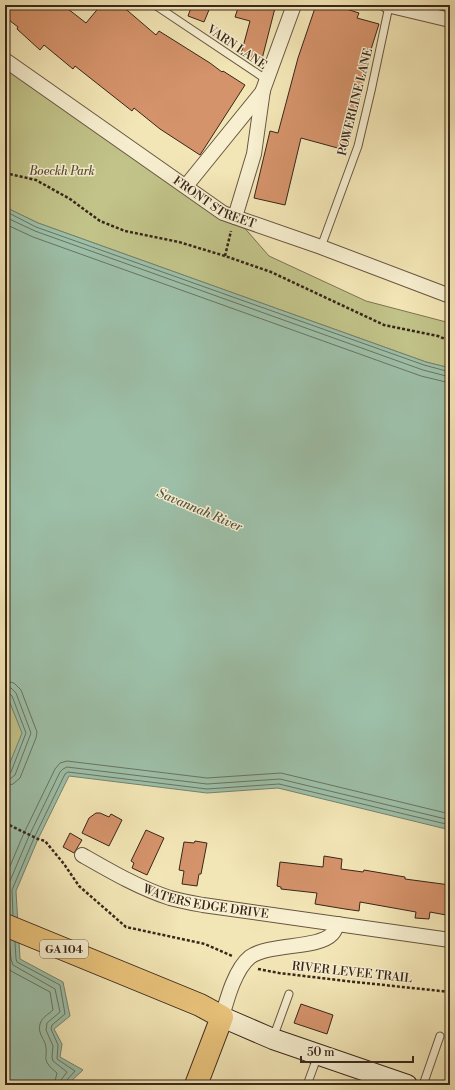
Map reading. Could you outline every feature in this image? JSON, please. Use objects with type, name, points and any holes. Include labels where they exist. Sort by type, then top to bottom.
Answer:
[{"type":"main road","name":"GA 104","points":[[5,925],[200,1005],[222,1017],[273,1038],[382,1081],[407,1085]]},
{"type":"main road","points":[[196,1085],[222,1017]]},
{"type":"street","points":[[235,217],[254,154],[265,85],[294,5]]},
{"type":"street","points":[[388,5],[420,9],[450,20]]},
{"type":"street","name":"FRONT STREET","points":[[5,60],[223,213],[321,247],[450,296]]},
{"type":"street","points":[[186,186],[265,85]]},
{"type":"street","name":"WATERS EDGE DRIVE","points":[[82,854],[143,888],[171,898],[203,905],[450,940]]},
{"type":"street","points":[[222,1017],[226,999],[236,976],[244,963],[250,957],[259,952],[312,943],[323,939],[332,934],[338,924]]},
{"type":"lane","name":"VARN LANE","points":[[155,5],[265,85]]},
{"type":"lane","name":"POWERLINE LANE","points":[[321,247],[358,146],[371,91],[388,5]]},
{"type":"lane","points":[[273,1038],[289,994]]},
{"type":"lane","points":[[424,1085],[440,1036]]},
{"type":"lane","points":[[307,1085],[318,1055]]},
{"type":"path","points":[[5,173],[36,180],[70,198],[100,221],[125,231],[179,242],[224,256],[271,272],[384,325],[438,336],[450,341]]},
{"type":"path","points":[[224,256],[235,217]]},
{"type":"path","points":[[5,823],[45,841],[64,864],[79,886],[126,928],[205,944],[237,959]]},
{"type":"path","name":"RIVER LEVEE TRAIL","points":[[252,967],[279,973],[450,992]]},
{"type":"green space","name":"Boeckh Park","points":[[5,60],[235,217],[269,256],[366,301],[450,323],[450,368],[426,362],[38,223],[5,207]]},
{"type":"green space","points":[[5,694],[23,733],[5,775]]},
{"type":"water","name":"Savannah River","points":[[5,207],[38,223],[426,362],[450,368],[450,829],[278,788],[207,793],[69,776],[38,839],[16,891],[20,959],[63,982],[70,1016],[54,1029],[62,1044],[60,1057],[83,1070],[67,1085],[5,1085],[5,775],[22,733],[5,694]]},
{"type":"building","points":[[5,5],[63,5],[86,23],[101,5],[121,5],[156,35],[159,31],[222,72],[223,71],[245,85],[200,155],[160,129],[134,108],[132,111],[75,66],[73,69],[44,45],[40,50],[17,29],[18,27],[5,17]]},
{"type":"building","points":[[192,5],[211,5],[204,22],[188,16]]},
{"type":"building","points":[[239,5],[272,5],[272,7],[275,8],[262,59],[241,54],[250,21],[235,17]]},
{"type":"building","points":[[316,5],[334,5],[359,13],[357,18],[379,24],[362,78],[364,79],[350,129],[352,129],[345,150],[301,138],[285,205],[254,198],[270,131],[278,133],[298,58]]},
{"type":"building","points":[[96,813],[109,817],[111,814],[122,820],[109,846],[82,833],[89,818]]},
{"type":"building","points":[[146,830],[164,838],[147,875],[132,868],[134,863],[131,861]]},
{"type":"building","points":[[70,833],[82,840],[74,853],[63,847]]},
{"type":"building","points":[[195,841],[207,843],[197,886],[182,884],[184,871],[179,870],[184,842],[194,843]]},
{"type":"building","points":[[324,856],[342,859],[341,869],[363,872],[364,870],[405,877],[405,879],[450,885],[450,911],[447,911],[446,915],[430,912],[429,919],[415,918],[416,912],[360,902],[359,911],[345,909],[315,904],[317,893],[281,889],[281,887],[277,886],[280,862],[323,867]]},
{"type":"building","points":[[301,1004],[333,1015],[327,1034],[294,1023]]}]
